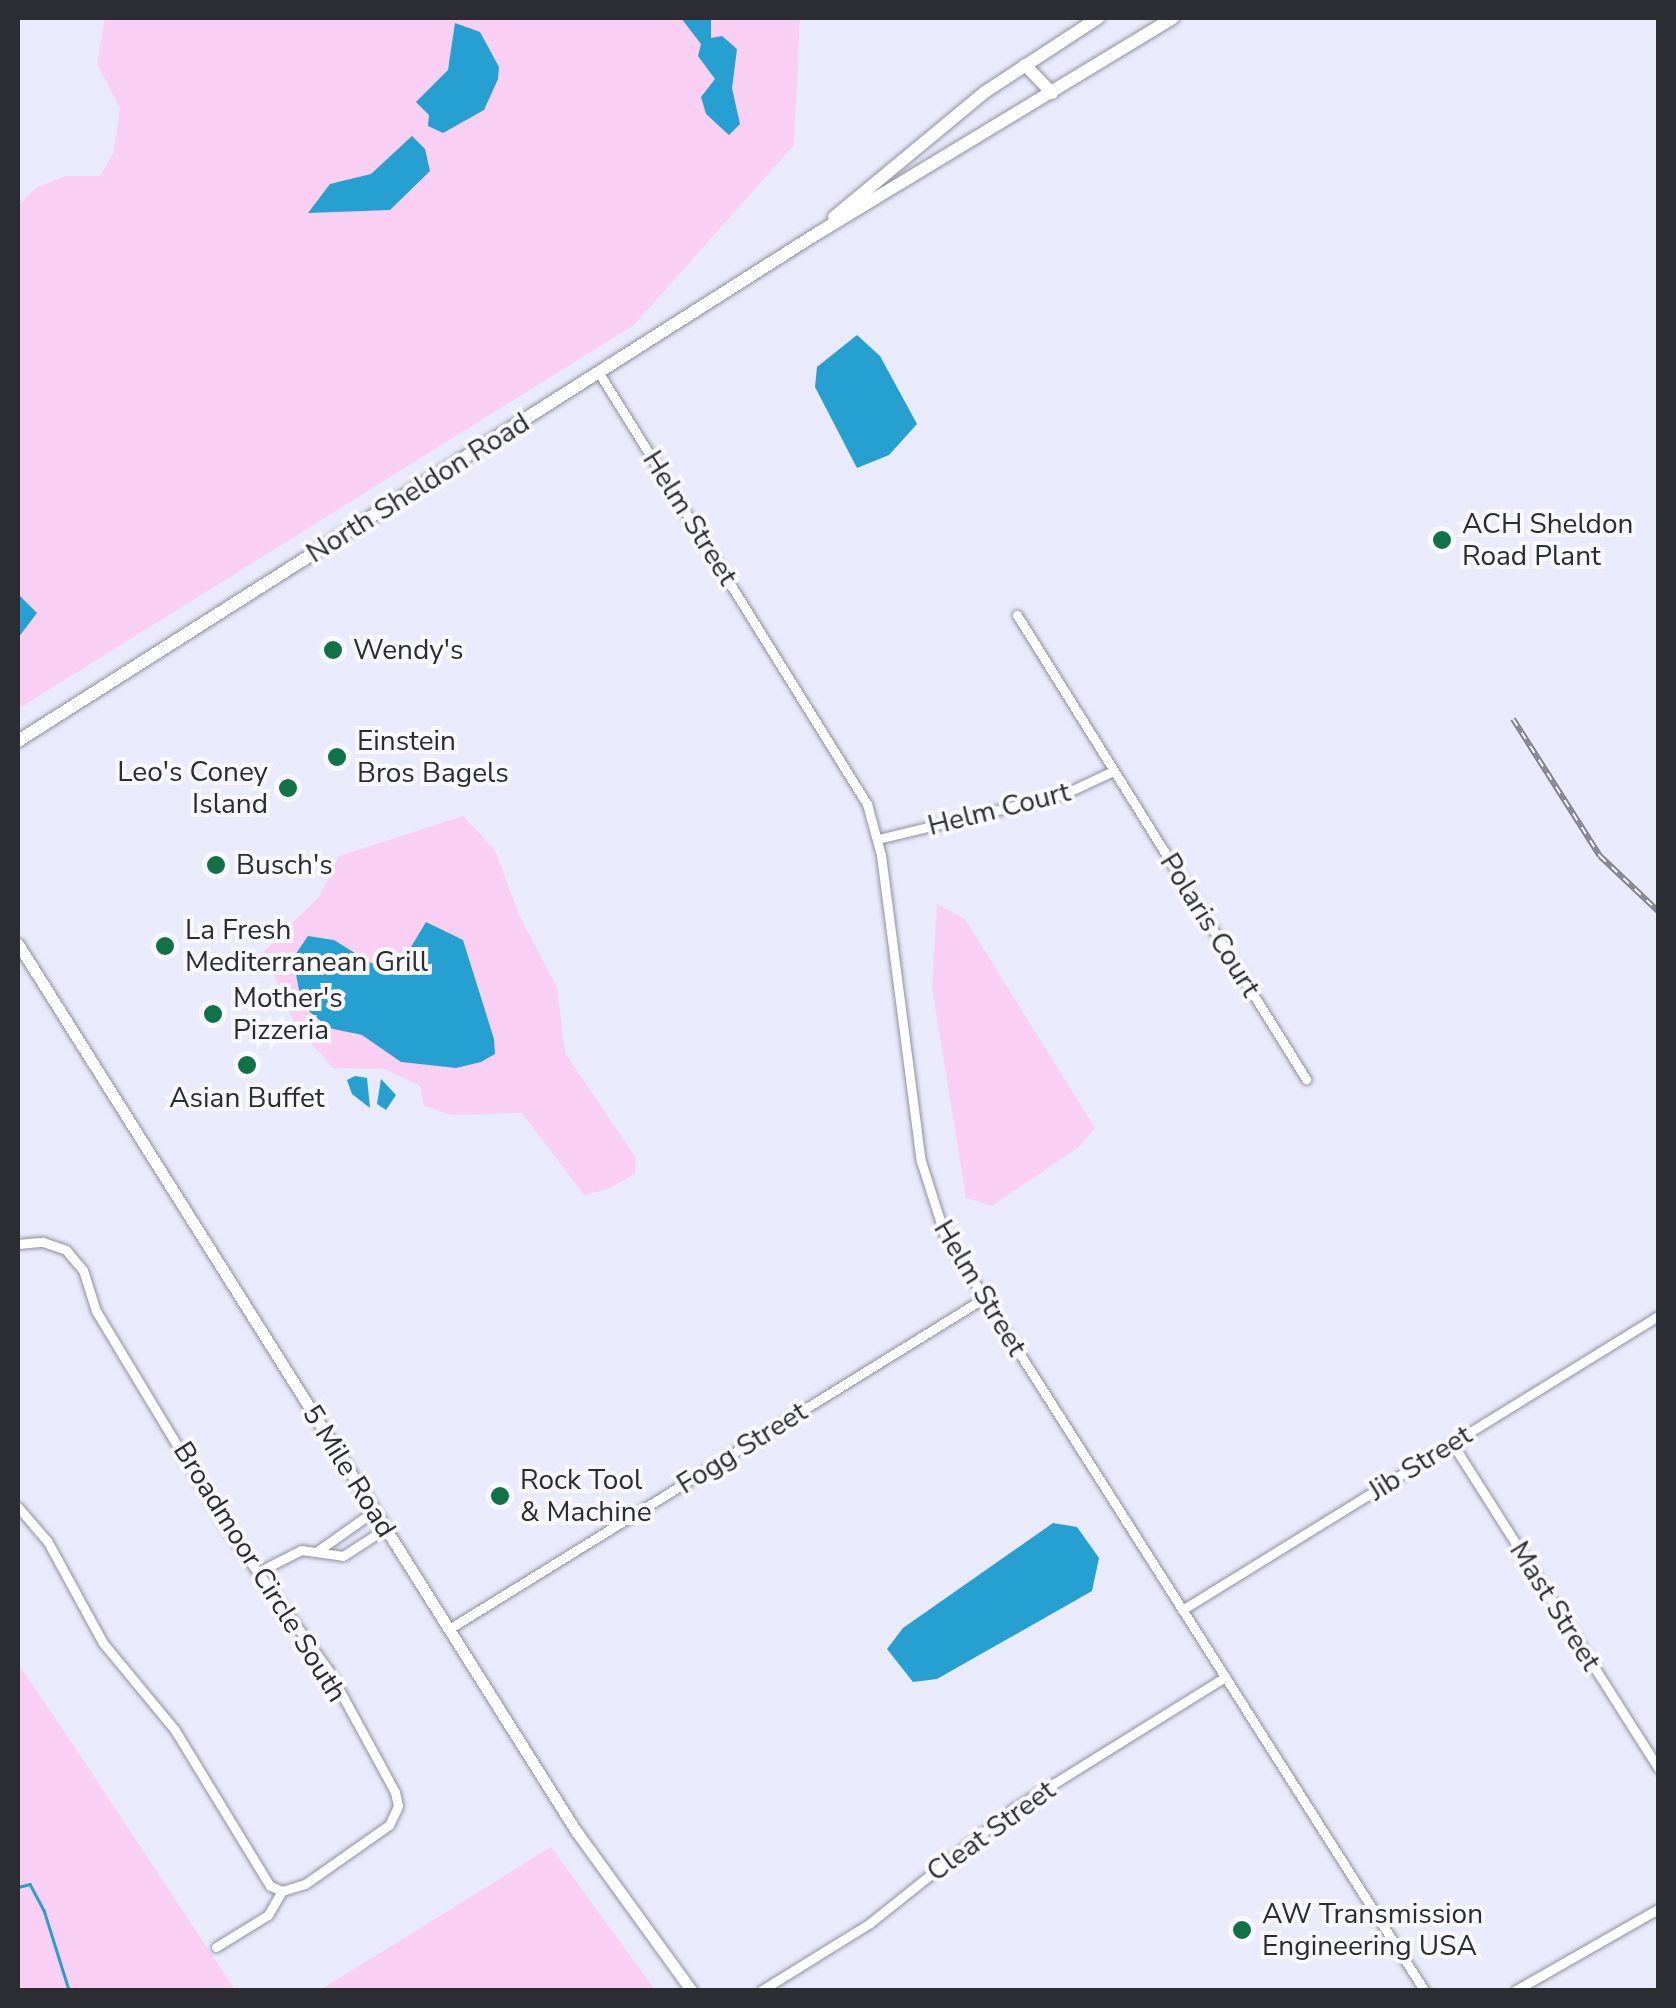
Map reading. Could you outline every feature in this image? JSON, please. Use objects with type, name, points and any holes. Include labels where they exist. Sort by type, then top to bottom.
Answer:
[{"type":"main road","name":"North Sheldon Road","points":[[818,232],[864,188],[1024,65],[1098,18]]},
{"type":"main road","name":"North Sheldon Road","points":[[18,741],[818,232],[1173,18]]},
{"type":"main road","points":[[1024,65],[1052,93]]},
{"type":"street","name":"Helm Street","points":[[599,373],[852,773],[878,839],[925,1182],[945,1236],[1424,1990]]},
{"type":"street","points":[[1016,615],[1114,771]]},
{"type":"street","name":"Helm Court","points":[[878,839],[1064,794],[1114,771]]},
{"type":"street","name":"Polaris Court","points":[[1114,771],[1306,1080]]},
{"type":"street","name":"5 Mile Road","points":[[18,944],[576,1831],[691,1990]]},
{"type":"street","name":"Broadmoor Circle South","points":[[18,1244],[42,1242],[66,1250],[83,1270],[96,1312],[258,1572],[329,1670],[395,1792],[396,1816],[380,1834],[305,1884],[282,1890]]},
{"type":"street","name":"Fogg Street","points":[[449,1629],[984,1298]]},
{"type":"street","name":"Jib Street","points":[[1182,1610],[1658,1316]]},
{"type":"street","name":"Mast Street","points":[[1452,1443],[1658,1768]]},
{"type":"street","points":[[18,1508],[48,1542],[102,1643],[174,1729],[256,1872],[282,1890],[268,1916],[216,1946]]},
{"type":"street","points":[[320,1550],[374,1510]]},
{"type":"street","points":[[258,1572],[290,1552],[320,1550],[343,1556],[386,1528]]},
{"type":"street","name":"Cleat Street","points":[[762,1990],[870,1923],[1013,1808],[1225,1677]]},
{"type":"street","points":[[1516,1990],[1658,1909]]},
{"type":"shaded area","points":[[105,18],[800,18],[794,145],[634,325],[18,709],[18,206],[37,187],[66,176],[100,176],[113,154],[120,108],[97,64]]},
{"type":"shaded area","points":[[463,816],[495,850],[519,915],[557,987],[565,1053],[636,1158],[635,1174],[608,1189],[584,1195],[522,1113],[451,1115],[424,1106],[420,1086],[385,1069],[333,1068],[295,1025],[264,951],[319,897],[339,856]],"holes":[[[426,922],[463,940],[494,1039],[421,1064],[401,1062],[362,1035],[352,1035],[308,936],[334,940],[371,963],[405,957]]]},
{"type":"shaded area","points":[[937,904],[965,919],[1095,1128],[1079,1147],[992,1206],[966,1198],[932,987]]},
{"type":"shaded area","points":[[18,1664],[62,1728],[235,1990],[18,1990]]},
{"type":"shaded area","points":[[551,1847],[655,1990],[320,1990]]},
{"type":"water","points":[[681,18],[711,18],[711,38],[722,36],[737,49],[732,88],[740,124],[729,135],[706,114],[701,97],[715,79],[698,56],[701,44]]},
{"type":"water","points":[[455,23],[480,32],[499,67],[498,79],[484,110],[443,133],[428,126],[429,115],[416,102],[448,70]]},
{"type":"water","points":[[412,136],[425,149],[430,171],[390,210],[308,213],[330,184],[371,174]]},
{"type":"water","points":[[857,335],[880,356],[917,424],[889,455],[857,468],[815,387],[817,367]]},
{"type":"water","points":[[18,594],[37,613],[18,638]]},
{"type":"water","points":[[426,922],[463,940],[494,1039],[495,1054],[481,1062],[456,1068],[401,1062],[362,1035],[329,1028],[310,1012],[299,990],[293,958],[308,936],[334,940],[371,963],[405,957]]},
{"type":"water","points":[[355,1076],[367,1078],[370,1108],[352,1094],[347,1080]]},
{"type":"water","points":[[381,1079],[396,1095],[386,1110],[377,1104]]},
{"type":"water","points":[[1053,1523],[1077,1527],[1099,1558],[1092,1591],[937,1679],[913,1682],[887,1649],[903,1628]]},
{"type":"waterway","points":[[18,1887],[30,1884],[44,1910],[69,1990]]},
{"type":"railway","points":[[1513,719],[1600,856],[1658,911]]},
{"type":"place","name":"ACH Sheldon Road Plant","points":[[1442,540]]},
{"type":"place","name":"Wendy's","points":[[333,650]]},
{"type":"place","name":"Einstein Bros Bagels","points":[[337,757]]},
{"type":"place","name":"Leo's Coney Island","points":[[288,788]]},
{"type":"place","name":"Busch's","points":[[216,865]]},
{"type":"place","name":"La Fresh Mediterranean Grill","points":[[165,946]]},
{"type":"place","name":"Mother's Pizzeria","points":[[213,1014]]},
{"type":"place","name":"Asian Buffet","points":[[247,1065]]},
{"type":"place","name":"Rock Tool & Machine","points":[[500,1496]]},
{"type":"place","name":"AW Transmission Engineering USA","points":[[1242,1930]]}]
